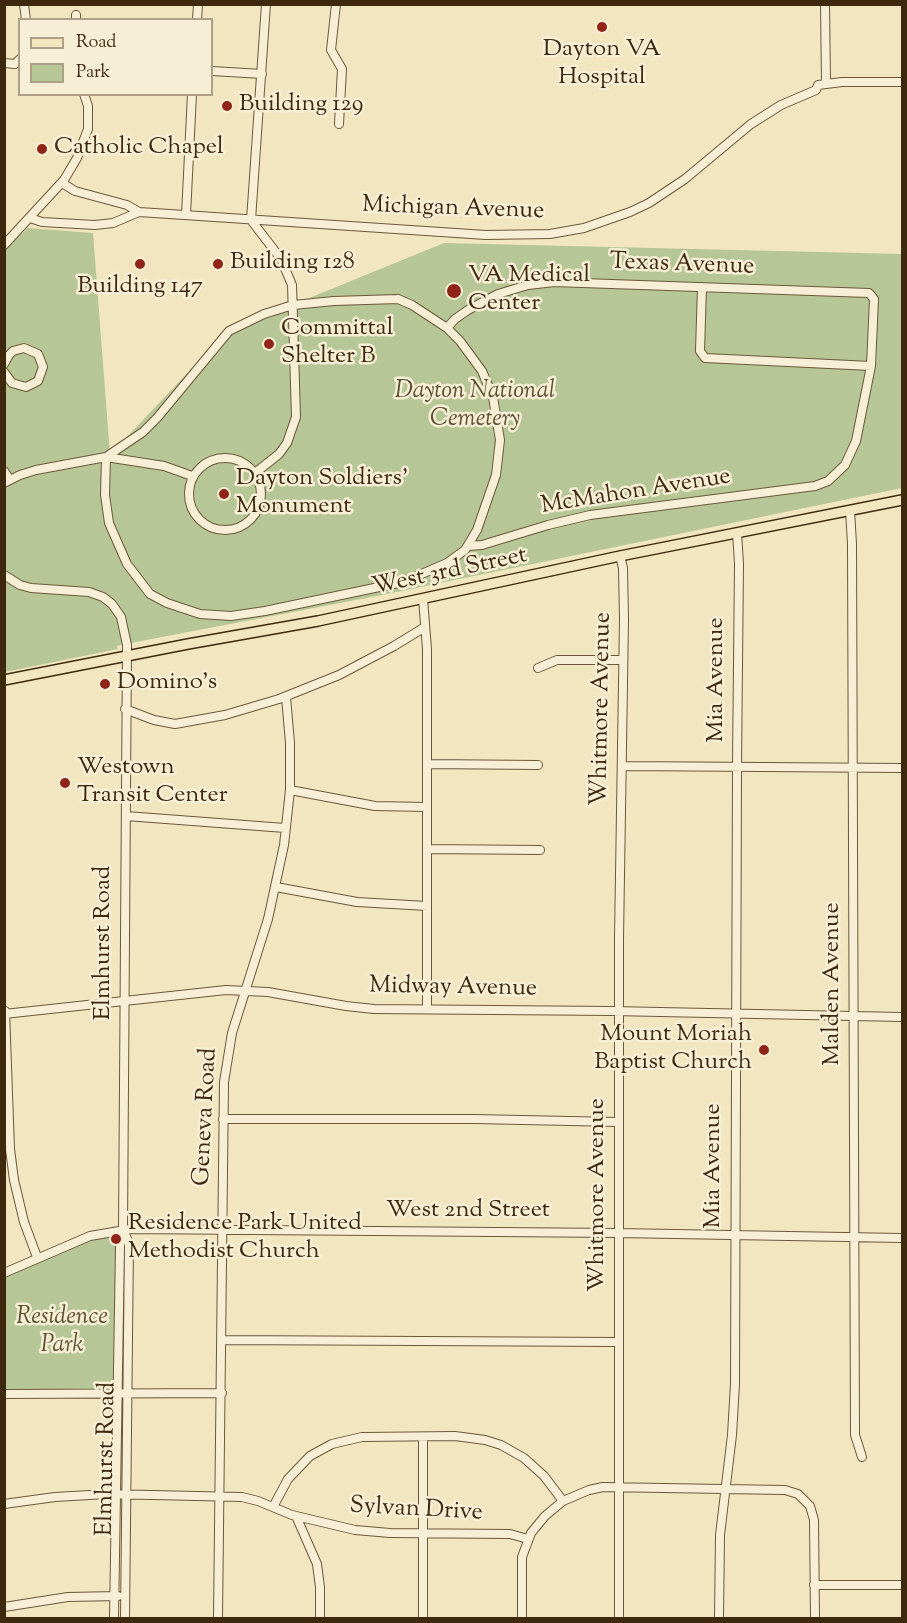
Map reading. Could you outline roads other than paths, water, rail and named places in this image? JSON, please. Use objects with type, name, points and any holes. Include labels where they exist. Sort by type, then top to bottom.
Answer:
[{"type":"main road","name":"West 3rd Street","points":[[4,680],[298,625],[620,556],[903,500]]},
{"type":"street","points":[[255,473],[279,454],[288,443],[295,423],[291,285],[285,266],[277,253],[251,220],[266,4]]},
{"type":"street","points":[[336,4],[331,50],[342,69],[339,124]]},
{"type":"street","points":[[825,4],[826,84]]},
{"type":"street","points":[[4,63],[15,64],[18,61]]},
{"type":"street","points":[[213,71],[262,74]]},
{"type":"street","name":"Michigan Avenue","points":[[30,218],[42,222],[95,225],[113,223],[139,212],[510,236],[550,234],[584,228],[630,212],[648,203],[685,179],[751,124],[771,111],[816,90],[818,85],[903,82]]},
{"type":"street","points":[[4,245],[62,183],[74,165],[86,137],[88,116],[84,96]]},
{"type":"street","points":[[186,215],[192,96]]},
{"type":"street","name":"Michigan Avenue","points":[[62,183],[75,191],[127,205],[139,212]]},
{"type":"street","name":"Texas Avenue","points":[[447,328],[461,314],[486,300],[518,288],[565,281],[869,292],[874,299],[871,366]]},
{"type":"street","points":[[702,287],[700,351],[705,358],[871,366]]},
{"type":"street","points":[[106,457],[143,432],[157,418],[202,365],[226,332],[259,316],[293,305],[398,299],[412,305],[447,328],[467,349],[482,371],[493,397],[499,427],[496,475],[486,507],[468,546]]},
{"type":"street","points":[[4,364],[13,351],[24,348],[38,354],[43,367],[38,381],[26,387],[12,383],[4,372]]},
{"type":"street","name":"McMahon Avenue","points":[[106,457],[107,514],[112,531],[127,564],[146,590],[154,597],[200,614],[231,616],[403,582],[438,567],[461,554],[468,546],[590,515],[815,486],[828,481],[845,465],[856,441],[871,366]]},
{"type":"street","points":[[4,471],[7,481],[36,470],[106,457],[164,466],[192,476]]},
{"type":"street","points":[[221,459],[243,463],[255,473],[260,491],[258,509],[246,523],[225,530],[206,525],[195,513],[189,495],[192,476],[205,464],[221,459]]},
{"type":"street","name":"Malden Avenue","points":[[850,510],[855,1435],[862,1457]]},
{"type":"street","name":"Mia Avenue","points":[[718,1618],[719,1549],[734,1407],[739,553],[736,533]]},
{"type":"street","name":"Whitmore Avenue","points":[[619,1618],[618,1122],[623,568],[620,556]]},
{"type":"street","name":"Elmhurst Road","points":[[4,575],[20,585],[31,588],[89,592],[103,597],[112,604],[121,617],[127,645],[123,1230],[120,1246],[114,1618]]},
{"type":"street","points":[[423,599],[427,649],[427,1008]]},
{"type":"street","points":[[125,709],[160,722],[182,723],[225,715],[286,697],[360,665],[424,627]]},
{"type":"street","points":[[538,668],[547,663],[562,660],[622,660]]},
{"type":"street","name":"Geneva Road","points":[[218,1618],[224,1082],[228,1049],[244,990],[263,938],[276,887],[290,790],[290,743],[286,697]]},
{"type":"street","points":[[427,764],[538,765]]},
{"type":"street","points":[[622,766],[903,768]]},
{"type":"street","points":[[290,790],[375,806],[427,807]]},
{"type":"street","points":[[126,816],[285,828]]},
{"type":"street","points":[[427,849],[540,850]]},
{"type":"street","points":[[276,887],[357,902],[427,906]]},
{"type":"street","name":"Midway Avenue","points":[[5,1012],[200,992],[244,990],[360,1008],[903,1017]]},
{"type":"street","points":[[5,1012],[12,1164],[20,1209],[38,1257]]},
{"type":"street","points":[[223,1119],[474,1119],[618,1122]]},
{"type":"street","name":"Elmhurst Road","points":[[123,1230],[129,1244],[125,1618]]},
{"type":"street","name":"West 2nd Street","points":[[4,1272],[90,1236],[123,1230],[734,1234],[903,1238]]},
{"type":"street","points":[[222,1340],[618,1342]]},
{"type":"street","points":[[4,1394],[222,1393]]},
{"type":"street","points":[[273,1507],[293,1473],[310,1456],[325,1447],[347,1439],[362,1437],[469,1437],[501,1445],[524,1458],[537,1469],[563,1501]]},
{"type":"street","points":[[423,1437],[423,1618]]},
{"type":"street","points":[[522,1618],[522,1563],[528,1539],[544,1516],[563,1501],[589,1490],[619,1488],[785,1490],[798,1494],[806,1501],[814,1520],[815,1618]]},
{"type":"street","name":"Sylvan Drive","points":[[4,1504],[55,1497],[115,1494],[220,1496],[250,1499],[296,1516],[355,1530],[390,1533],[510,1534],[528,1539]]},
{"type":"street","points":[[296,1516],[317,1564],[320,1618]]},
{"type":"street","points":[[814,1585],[898,1585]]},
{"type":"street","points":[[4,1607],[68,1597],[125,1596]]},
{"type":"place","name":"Dayton VA Hospital","points":[[602,27]]},
{"type":"place","name":"Building 129","points":[[227,106]]},
{"type":"place","name":"Catholic Chapel","points":[[42,149]]},
{"type":"place","name":"Building 147","points":[[140,264]]},
{"type":"place","name":"Building 128","points":[[218,264]]},
{"type":"place","name":"VA Medical Center","points":[[454,291]]},
{"type":"place","name":"Committal Shelter B","points":[[269,344]]},
{"type":"place","name":"Dayton Soldiers’ Monument","points":[[224,494]]},
{"type":"place","name":"Domino’s","points":[[105,684]]},
{"type":"place","name":"Westown Transit Center","points":[[65,783]]},
{"type":"place","name":"Mount Moriah Baptist Church","points":[[764,1050]]},
{"type":"place","name":"Residence Park United Methodist Church","points":[[116,1239]]},
{"type":"park label","name":"Dayton National Cemetery","points":[[475,407]]},
{"type":"park label","name":"Residence Park","points":[[62,1333]]}]
